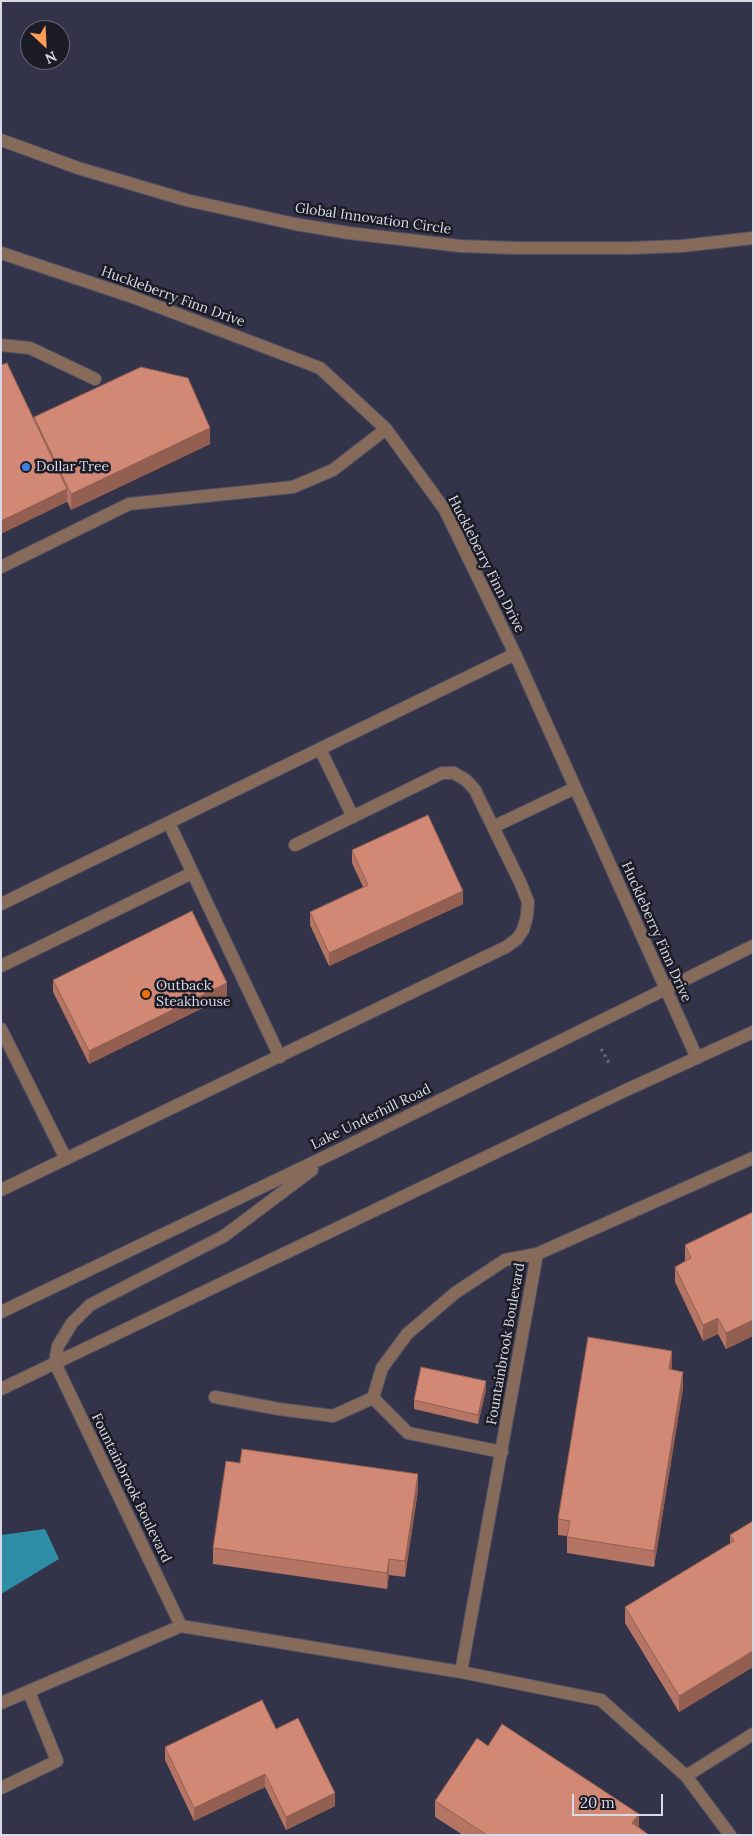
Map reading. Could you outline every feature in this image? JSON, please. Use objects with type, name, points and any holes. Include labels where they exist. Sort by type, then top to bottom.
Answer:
[{"type":"street","name":"Global Innovation Circle","points":[[1,140],[78,168],[186,200],[286,222],[349,233],[460,246],[516,248],[682,246],[753,238]]},
{"type":"street","name":"Huckleberry Finn Drive","points":[[1,253],[130,296],[320,368],[386,429],[445,510],[515,654],[697,1058]]},
{"type":"street","points":[[1,345],[30,348],[95,379]]},
{"type":"street","points":[[1,567],[129,504],[293,487],[333,470],[386,429]]},
{"type":"street","points":[[1,904],[515,654]]},
{"type":"street","points":[[320,749],[353,816]]},
{"type":"street","points":[[1,1190],[506,947],[517,939],[523,930],[528,902],[475,790],[466,780],[454,773],[442,773],[295,845]]},
{"type":"street","points":[[494,828],[576,788]]},
{"type":"street","points":[[168,822],[280,1057]]},
{"type":"street","points":[[1,966],[192,873]]},
{"type":"street","name":"Lake Underhill Road","points":[[1,1312],[334,1153],[753,946]]},
{"type":"street","points":[[1,1029],[66,1159]]},
{"type":"street","points":[[1,1390],[753,1032]]},
{"type":"street","points":[[55,1363],[58,1346],[72,1323],[90,1305],[224,1236],[334,1153]]},
{"type":"street","name":"Fountainbrook Boulevard","points":[[461,1672],[537,1254],[753,1158]]},
{"type":"street","points":[[214,1397],[279,1410],[333,1416],[373,1398],[382,1368],[407,1334],[455,1293],[505,1260],[537,1254]]},
{"type":"street","name":"Fountainbrook Boulevard","points":[[55,1363],[181,1626]]},
{"type":"street","points":[[373,1398],[408,1433],[502,1452]]},
{"type":"street","points":[[1,1703],[181,1626],[461,1672],[601,1700],[686,1776],[730,1835]]},
{"type":"street","points":[[1,1788],[57,1760],[29,1692]]},
{"type":"street","points":[[686,1776],[753,1734]]},
{"type":"path","points":[[601,1049],[609,1063]]},
{"type":"water","points":[[45,1529],[59,1559],[1,1594],[1,1535]]},
{"type":"building","name":"Dollar Tree","points":[[7,363],[67,489],[1,521],[1,365]]},
{"type":"building","points":[[141,367],[188,378],[210,428],[71,494],[34,417]]},
{"type":"building","points":[[428,815],[463,891],[329,953],[310,912],[368,885],[352,850]]},
{"type":"building","points":[[192,911],[227,983],[89,1051],[53,980]]},
{"type":"building","points":[[753,1212],[753,1320],[726,1333],[718,1318],[703,1325],[675,1267],[691,1258],[685,1245]]},
{"type":"building","points":[[588,1337],[672,1351],[669,1369],[683,1372],[654,1551],[567,1537],[570,1521],[558,1519]]},
{"type":"building","points":[[421,1367],[486,1381],[478,1415],[414,1400]]},
{"type":"building","points":[[242,1449],[418,1474],[405,1561],[389,1559],[387,1573],[213,1548],[226,1461],[240,1463]]},
{"type":"building","points":[[753,1521],[753,1651],[679,1696],[625,1607],[734,1541],[730,1535]]},
{"type":"building","points":[[262,1700],[276,1729],[298,1718],[335,1793],[286,1817],[265,1774],[194,1808],[165,1747]]},
{"type":"building","points":[[502,1724],[639,1814],[632,1823],[649,1835],[487,1835],[435,1801],[477,1738],[488,1746]]},
{"type":"place","name":"Dollar Tree","points":[[26,467]]},
{"type":"place","name":"Outback Steakhouse","points":[[146,994]]}]
